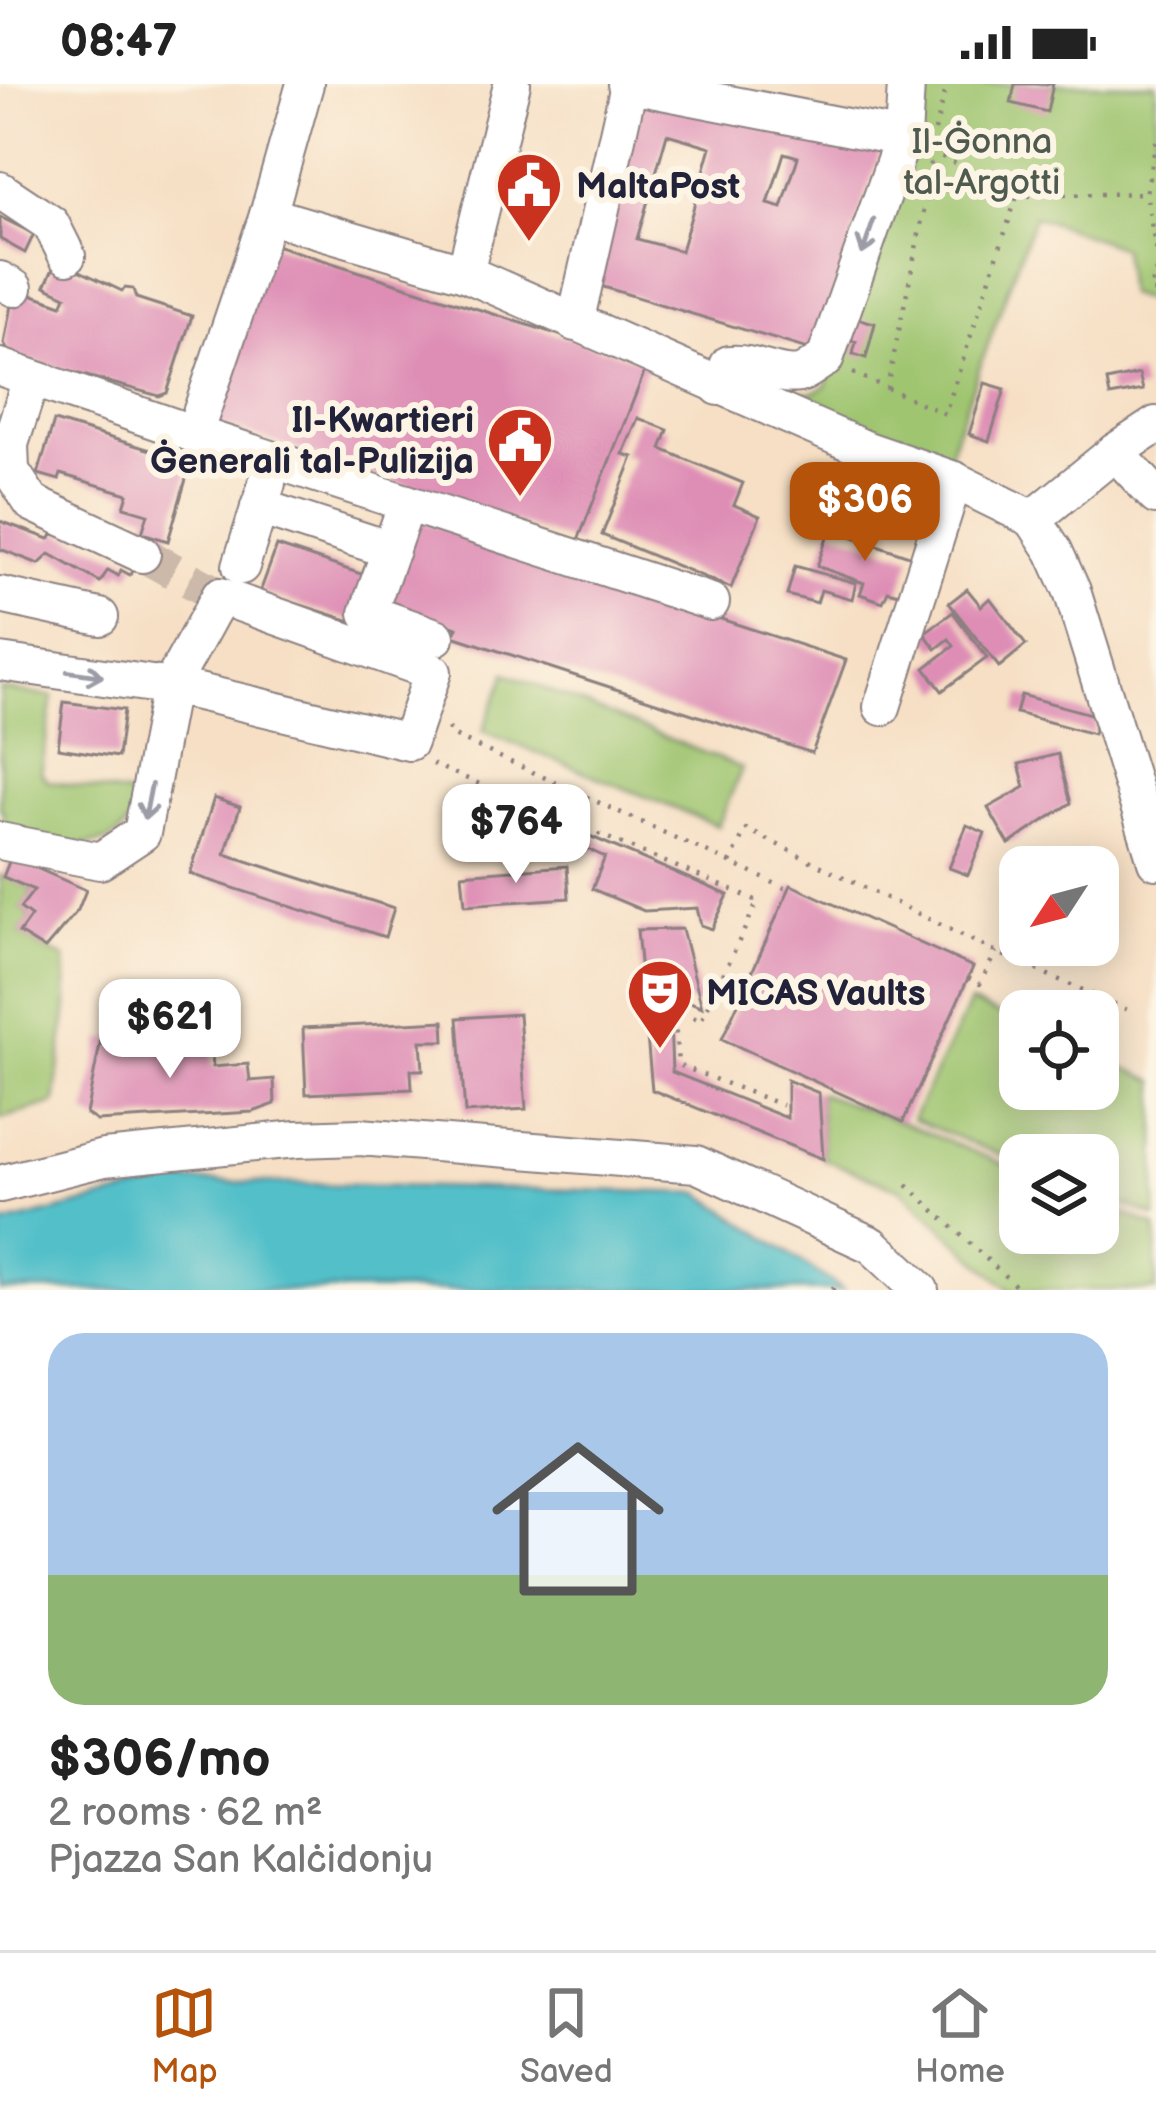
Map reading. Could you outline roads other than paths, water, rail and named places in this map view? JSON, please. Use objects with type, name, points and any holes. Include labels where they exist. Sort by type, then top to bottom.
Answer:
[{"type":"street","points":[[194,434],[268,215],[305,84]]},
{"type":"street","points":[[465,273],[512,84]]},
{"type":"street","points":[[575,323],[628,84],[704,91],[919,136]]},
{"type":"street","points":[[719,387],[729,364],[748,363],[801,374],[825,359],[919,136],[906,84]]},
{"type":"street","points":[[0,190],[51,224],[67,256]]},
{"type":"street","points":[[268,215],[465,273],[867,450],[954,480],[1033,519],[1072,591],[1156,861]]},
{"type":"street","points":[[142,554],[32,503],[11,471],[15,373],[711,602]]},
{"type":"street","points":[[1033,519],[1156,424]]},
{"type":"street","points":[[1115,452],[1156,496]]},
{"type":"street","points":[[0,841],[100,861],[142,833],[170,687],[231,581],[274,460]]},
{"type":"street","points":[[882,707],[954,480]]},
{"type":"street","points":[[407,503],[368,613],[436,637]]},
{"type":"street","points":[[259,507],[391,550]]},
{"type":"street","points":[[0,662],[170,687],[409,742],[433,672],[231,581]]},
{"type":"street","points":[[0,595],[100,616]]},
{"type":"street","points":[[0,1184],[104,1158],[360,1137],[696,1164],[872,1245],[920,1290]]},
{"type":"water","points":[[174,1181],[700,1193],[843,1290],[0,1290],[0,1225]]},
{"type":"tunnel","points":[[142,554],[220,596]]},
{"type":"place","name":"MaltaPost","points":[[529,244]]},
{"type":"place","name":"Il-Kwartieri Ġenerali tal-Pulizija","points":[[520,499]]},
{"type":"place","name":"MICAS Vaults","points":[[660,1051]]},
{"type":"park label","name":"Il-Ġonna tal-Argotti","points":[[982,160]]}]
